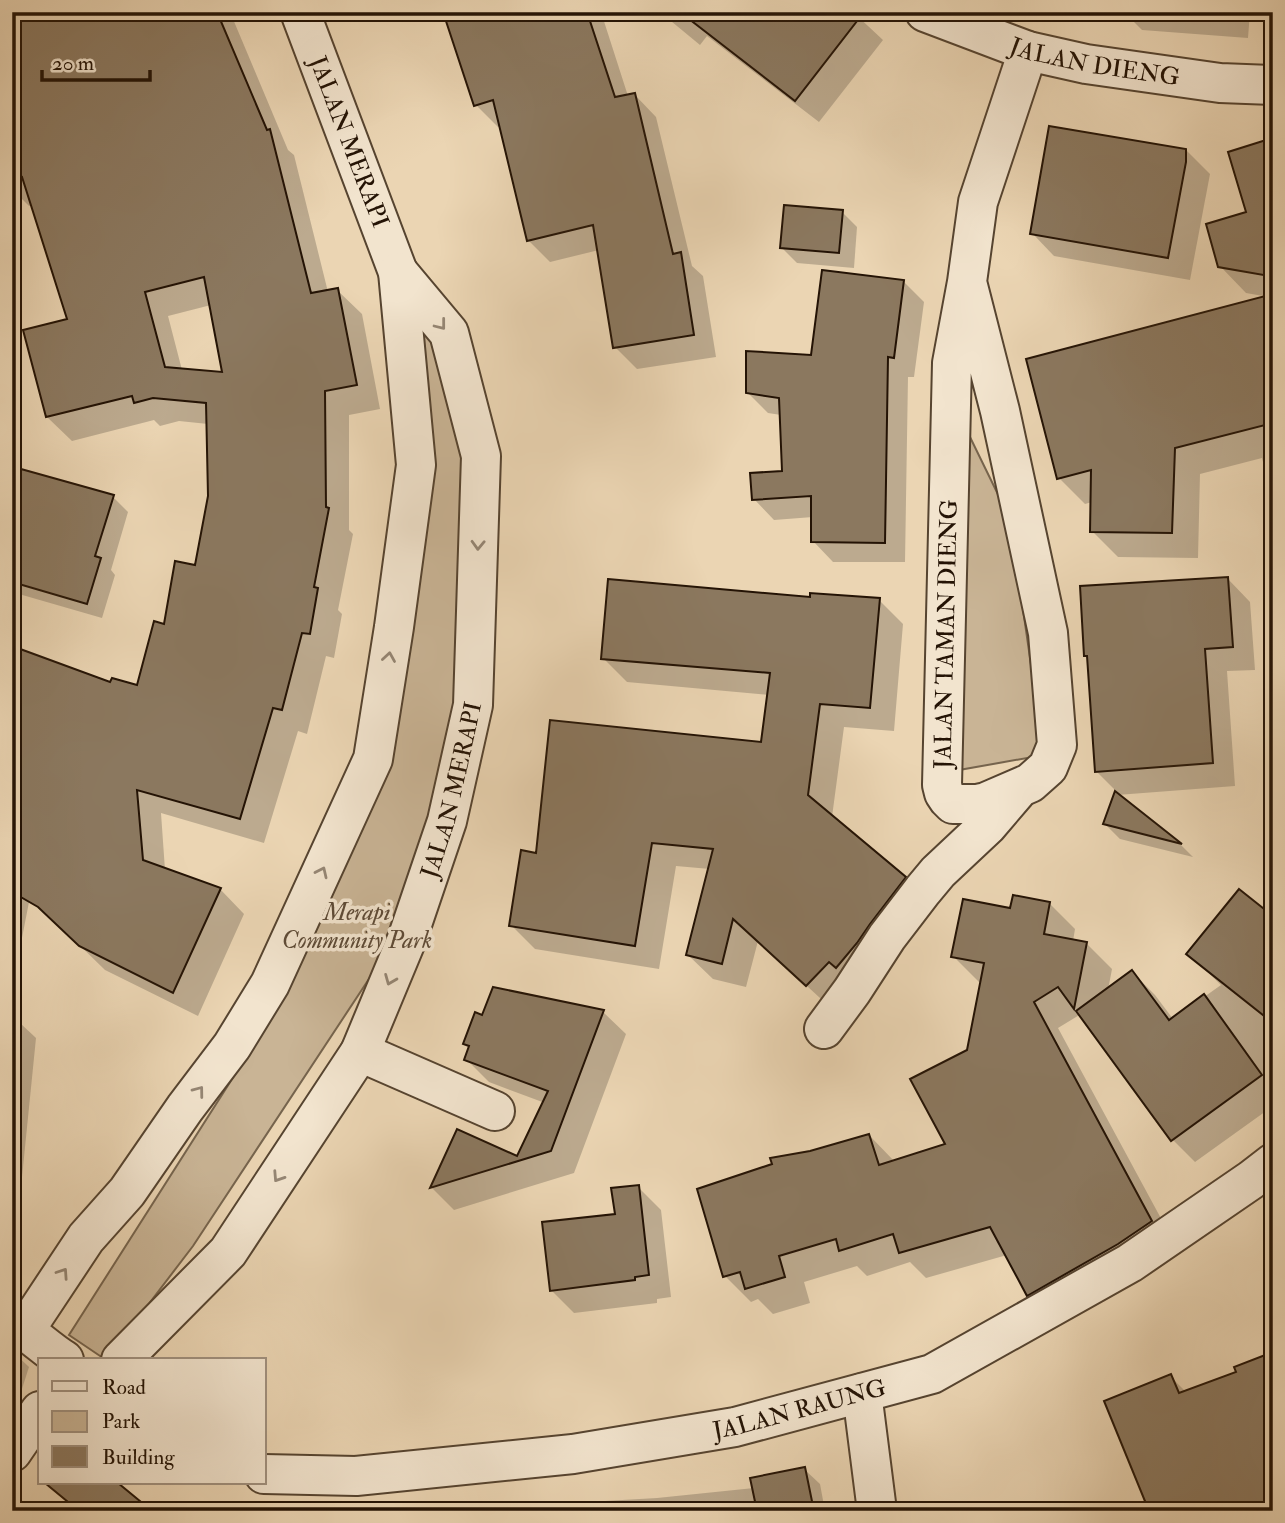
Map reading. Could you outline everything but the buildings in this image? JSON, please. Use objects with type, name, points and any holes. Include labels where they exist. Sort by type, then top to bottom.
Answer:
[{"type":"street","name":"JALAN MERAPI","points":[[19,1326],[86,1238],[127,1192],[232,1046],[270,984],[373,759],[416,466],[398,272],[300,12]]},
{"type":"street","name":"JALAN DIENG","points":[[925,12],[1028,51],[1086,64],[1220,82],[1273,85]]},
{"type":"street","name":"JALAN TAMAN DIENG","points":[[967,282],[1000,411],[1048,633],[1057,745],[1048,766],[1030,783],[986,802],[953,804],[947,799],[942,785],[952,363],[978,202],[1028,51]]},
{"type":"street","name":"JALAN MERAPI","points":[[123,1358],[228,1252],[360,1052],[407,939],[447,821],[473,705],[481,456],[449,333],[398,272]]},
{"type":"street","points":[[824,1028],[923,890],[938,872],[987,826],[1019,788]]},
{"type":"street","points":[[360,1052],[495,1111]]},
{"type":"street","name":"JALAN RAUNG","points":[[266,1474],[356,1476],[573,1454],[735,1427],[932,1374],[1130,1263],[1273,1163]]},
{"type":"street","points":[[19,1326],[61,1358]]},
{"type":"street","points":[[862,1393],[877,1511]]},
{"type":"green space","name":"Merapi Community Park","points":[[406,326],[433,328],[471,455],[463,708],[392,944],[193,1246],[108,1358],[103,1358],[69,1335],[281,1002],[386,765]]},
{"type":"green space","points":[[969,435],[1010,519],[1044,755],[959,770]]}]
